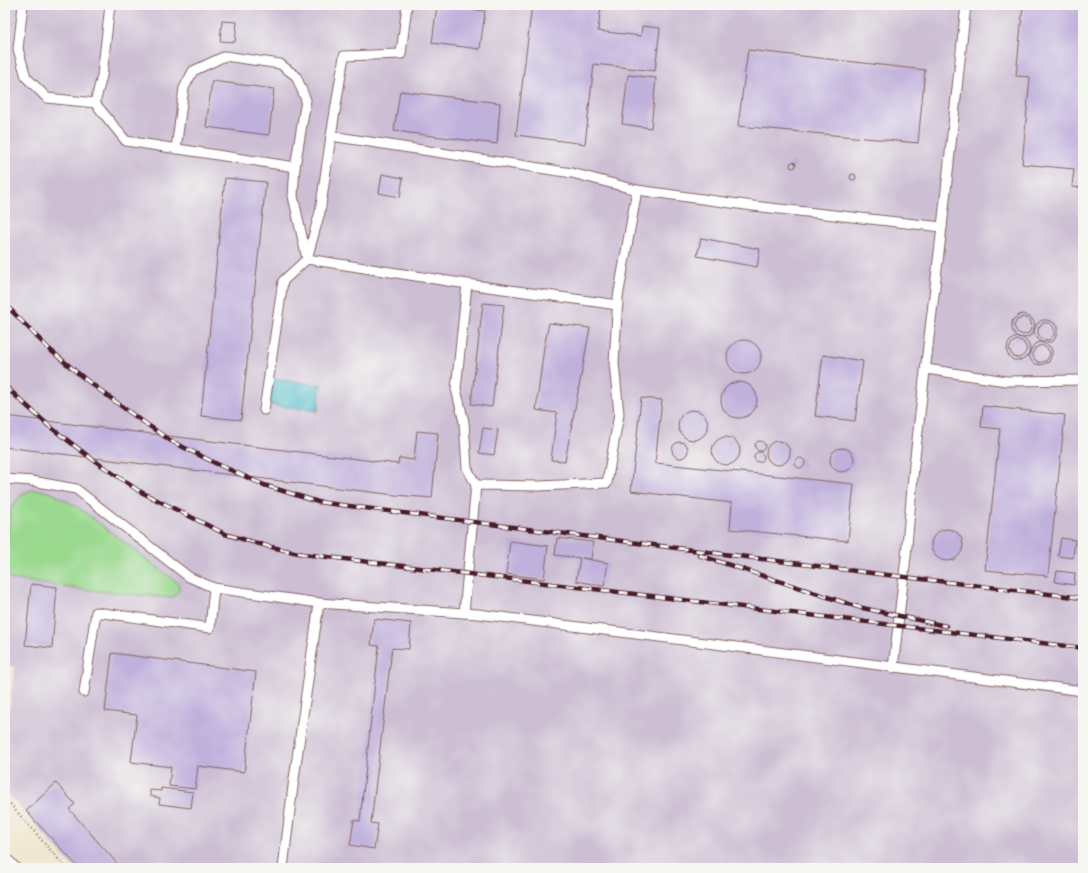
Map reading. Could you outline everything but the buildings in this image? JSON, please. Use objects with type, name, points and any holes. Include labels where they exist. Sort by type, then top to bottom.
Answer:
[{"type":"lane","points":[[23,5],[18,49],[26,77],[47,98],[94,103],[126,142],[295,167]]},
{"type":"lane","points":[[94,103],[102,76],[110,5]]},
{"type":"lane","points":[[264,410],[283,281],[307,259],[320,212],[344,56],[401,54],[407,5]]},
{"type":"lane","points":[[893,668],[906,557],[914,465],[942,228],[966,5]]},
{"type":"lane","points":[[176,149],[184,88],[193,71],[225,56],[280,64],[296,76],[306,100],[295,167],[292,196],[307,259]]},
{"type":"lane","points":[[331,136],[572,173],[637,190],[760,207],[942,228]]},
{"type":"lane","points":[[476,485],[539,486],[607,483],[619,414],[614,363],[618,305],[637,190]]},
{"type":"lane","points":[[307,259],[467,284],[618,305]]},
{"type":"lane","points":[[464,613],[476,485],[467,468],[464,422],[456,389],[467,284]]},
{"type":"lane","points":[[926,368],[1006,381],[1083,380]]},
{"type":"lane","points":[[5,479],[76,489],[189,577],[214,588],[319,602],[464,613],[1083,691]]},
{"type":"lane","points":[[84,692],[96,612],[210,628],[214,588]]},
{"type":"lane","points":[[283,868],[319,602]]},
{"type":"lane","points":[[5,857],[16,868]]},
{"type":"path","points":[[5,798],[66,868]]},
{"type":"shaded area","points":[[5,5],[1083,5],[1083,868],[74,868],[5,791],[5,735],[15,667],[5,665]]},
{"type":"green space","points":[[31,490],[41,490],[52,493],[79,508],[178,583],[178,592],[171,598],[78,589],[11,579],[5,574],[5,555],[11,509],[22,494]]},
{"type":"water","points":[[273,379],[321,385],[318,411],[270,405]]},
{"type":"railway","points":[[5,304],[49,349],[85,379],[171,441],[264,485],[318,502],[879,574],[1083,598]]},
{"type":"railway","points":[[5,386],[49,426],[92,459],[139,491],[225,534],[267,546],[303,554],[1083,648]]},
{"type":"railway","points":[[699,555],[858,607],[946,626]]}]
